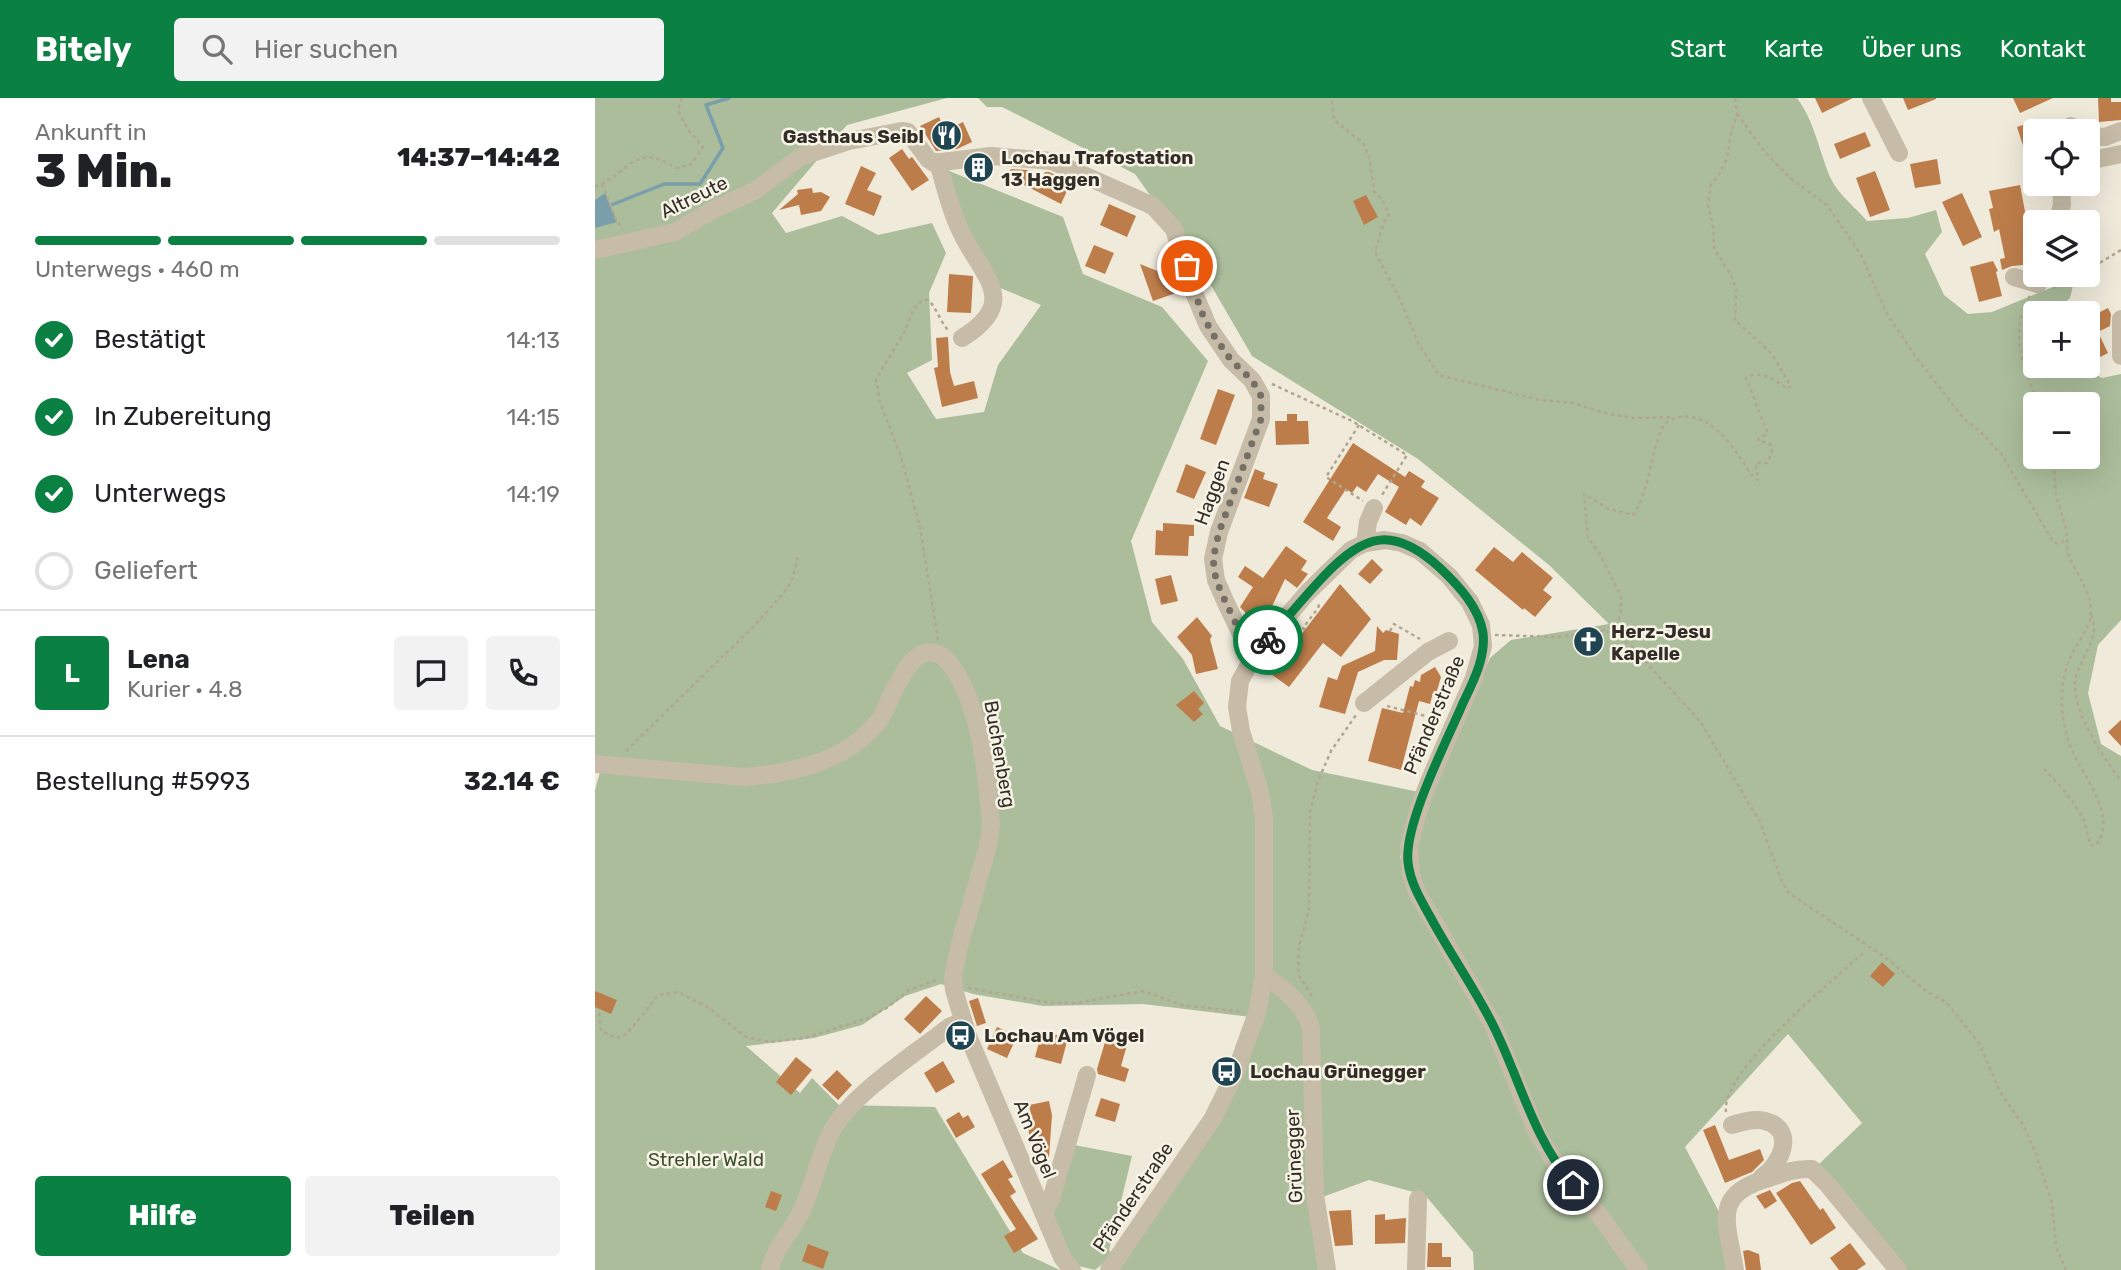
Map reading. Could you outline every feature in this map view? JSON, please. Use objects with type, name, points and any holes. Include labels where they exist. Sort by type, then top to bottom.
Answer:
[{"type":"street","points":[[1871,98],[1899,153]]},
{"type":"street","name":"Altreute","points":[[595,250],[674,232],[756,190],[800,157],[849,141],[902,131],[913,136],[928,159],[938,162]]},
{"type":"street","points":[[2100,137],[2121,131]]},
{"type":"street","points":[[2100,158],[2121,154]]},
{"type":"street","points":[[962,338],[987,319],[993,307],[993,296],[989,278],[959,227],[938,162],[978,156],[1044,159],[1075,170],[1153,206],[1171,225],[1192,288],[1212,333],[1231,360],[1252,380]]},
{"type":"street","points":[[2014,277],[2023,278]]},
{"type":"street","points":[[2121,318],[2121,356]]},
{"type":"street","name":"Haggen","points":[[1252,380],[1261,396],[1261,419],[1219,532],[1213,559],[1216,580],[1226,603],[1242,636],[1255,654]]},
{"type":"street","points":[[1373,704],[1451,641],[1483,634],[1476,613],[1466,596],[1429,558],[1410,546],[1393,540],[1365,542],[1368,522],[1374,508]]},
{"type":"street","name":"Pfänderstraße","points":[[1109,1270],[1213,1118],[1236,1072],[1257,1013],[1264,976],[1263,818],[1260,792],[1241,731],[1237,707],[1240,681],[1255,654],[1337,561],[1365,542]]},
{"type":"street","name":"Pfänderstraße","points":[[1483,634],[1479,665],[1430,779],[1409,847],[1408,861],[1414,884],[1493,1025],[1537,1133],[1560,1170],[1639,1270]]},
{"type":"street","points":[[603,764],[745,777],[789,770],[825,759],[850,748],[872,728],[912,660],[925,654],[940,654]]},
{"type":"street","name":"Buchenberg","points":[[940,654],[957,673],[970,700],[989,797],[991,833],[953,980]]},
{"type":"street","name":"Grünegger","points":[[1264,976],[1286,992],[1305,1015],[1313,1035],[1317,1218],[1327,1270]]},
{"type":"street","name":"Am Vögel","points":[[953,980],[963,1021],[1062,1257],[1072,1270]]},
{"type":"street","points":[[770,1270],[773,1260],[801,1213],[831,1132],[841,1116],[949,1027],[963,1021]]},
{"type":"street","points":[[1043,1212],[1051,1200],[1087,1075]]},
{"type":"street","points":[[1732,1125],[1761,1120],[1779,1129],[1782,1135],[1780,1158],[1769,1173],[1740,1189],[1729,1203],[1727,1223],[1735,1270]]},
{"type":"street","points":[[1757,1181],[1801,1168],[1812,1169],[1898,1270]]},
{"type":"street","points":[[1416,1270],[1418,1199]]},
{"type":"path","points":[[595,187],[637,159],[659,156],[676,168],[691,164],[703,147],[688,130],[678,110],[682,98]]},
{"type":"path","points":[[1332,101],[1334,120],[1363,143],[1370,160],[1374,191],[1389,214],[1375,252],[1401,301],[1419,345],[1439,374],[1540,400],[1573,403],[1609,414],[1633,418],[1699,419],[1714,428],[1731,445],[1758,480],[1756,463],[1767,463],[1772,448],[1770,444],[1758,440],[1766,435],[1767,431],[1746,378],[1752,374],[1763,375],[1787,389],[1791,386],[1772,353],[1766,351],[1735,320],[1736,289],[1731,275],[1714,249],[1708,193],[1724,166],[1737,114],[1735,98]]},
{"type":"path","points":[[1737,114],[1765,152],[1791,178],[1827,205],[1861,255],[1886,312],[1931,379],[1964,419],[1993,443],[2052,540],[2058,544],[2067,540]]},
{"type":"path","points":[[602,184],[623,229]]},
{"type":"path","points":[[2100,263],[2121,250]]},
{"type":"path","points":[[2033,392],[2022,363],[2018,343],[2021,317],[2035,287]]},
{"type":"path","points":[[940,654],[920,527],[901,457],[880,402],[876,379],[905,331],[914,309],[923,300],[932,304],[947,330],[962,338]]},
{"type":"path","points":[[1252,380],[1270,383],[1359,425],[1407,455],[1374,508],[1327,477],[1359,425]]},
{"type":"path","points":[[1483,634],[1558,637],[1602,631],[1618,623],[1621,597],[1600,554],[1588,538],[1582,497],[1586,494],[1609,509],[1633,515],[1651,466],[1660,431],[1667,422],[1683,417]]},
{"type":"path","points":[[2054,469],[2055,486],[2070,557],[2090,601],[2095,629],[2075,681],[2077,697],[2083,719],[2101,753],[2121,781]]},
{"type":"path","points":[[603,764],[765,614],[787,589],[798,556]]},
{"type":"path","points":[[2044,769],[2078,812],[2087,829],[2090,845],[2096,845],[2103,824],[2101,805],[2070,748],[2063,719],[2061,690],[2063,678],[2087,629],[2091,614]]},
{"type":"path","points":[[1390,631],[1394,624],[1451,641]]},
{"type":"path","points":[[1602,631],[1620,638],[1642,656],[1700,721],[1761,822],[1783,884],[1789,893],[1947,1003],[1979,1043],[2000,1092],[2023,1125],[2036,1154],[2052,1203],[2056,1247],[2066,1270]]},
{"type":"path","points":[[1305,1015],[1314,1009],[1315,1005],[1299,974],[1299,946],[1309,910],[1310,813],[1318,781],[1331,751],[1373,704],[1454,723]]},
{"type":"path","points":[[1732,1125],[1726,1111],[1727,1096],[1752,1058],[1863,953]]},
{"type":"path","points":[[599,1013],[601,1030],[610,1036],[621,1038],[658,995],[678,992],[709,1007],[746,1037],[769,1042],[805,1038],[867,1018],[888,1007],[909,990],[931,981],[953,980],[1038,1002],[1076,1003],[1143,991],[1191,1006],[1257,1013]]},
{"type":"green space","name":"Strehler Wald","points":[[595,98],[947,98],[847,125],[772,213],[786,233],[842,216],[878,235],[932,223],[946,253],[929,293],[932,360],[907,373],[936,419],[984,412],[998,365],[1041,305],[998,287],[963,224],[949,171],[1063,217],[1083,274],[1162,307],[1208,361],[1131,541],[1152,622],[1183,659],[1220,726],[1312,770],[1419,792],[1400,857],[1411,885],[1446,959],[1493,1025],[1537,1133],[1560,1170],[1599,1215],[1601,1209],[1565,1168],[1544,1132],[1496,1019],[1423,890],[1414,851],[1433,794],[1490,658],[1511,640],[1609,624],[1549,565],[1418,459],[1252,356],[1197,261],[1135,174],[1002,107],[987,107],[978,98],[1797,98],[1808,117],[1834,185],[1867,221],[1908,218],[1936,210],[1942,232],[1925,254],[1944,295],[1968,314],[1992,312],[2053,287],[2073,287],[2067,301],[2023,301],[2023,378],[2102,378],[2121,374],[2121,620],[2098,645],[2088,693],[2101,744],[2121,756],[2121,1270],[1902,1270],[1817,1166],[1862,1123],[1788,1034],[1685,1147],[1728,1229],[1735,1270],[1474,1270],[1473,1252],[1425,1195],[1369,1180],[1309,1202],[1321,1270],[1116,1270],[1214,1128],[1245,1064],[1251,1017],[1143,1004],[1043,1006],[973,994],[941,984],[905,996],[862,1025],[814,1038],[746,1046],[800,1093],[812,1078],[839,1105],[935,1107],[1023,1253],[1060,1270],[595,1270],[595,790],[602,765],[595,764]]},
{"type":"green space","points":[[1074,1145],[1132,1156],[1109,1250],[1114,1255],[1095,1270],[1075,1265],[1053,1214]]},
{"type":"water","points":[[605,193],[617,222],[595,228],[595,200]]},
{"type":"building","points":[[1815,98],[1853,98],[1822,113]]},
{"type":"building","points":[[1903,98],[1936,98],[1936,99],[1908,110]]},
{"type":"building","points":[[2013,98],[2053,98],[2020,113]]},
{"type":"building","points":[[2098,98],[2111,98],[2111,102],[2121,102],[2121,120],[2100,122]]},
{"type":"building","name":"Gasthaus Seibl","points":[[939,117],[945,131],[963,122],[972,142],[957,149],[936,151],[920,126]]},
{"type":"building","points":[[2023,125],[2023,146],[2017,127]]},
{"type":"building","points":[[1865,132],[1871,146],[1840,159],[1834,144]]},
{"type":"building","points":[[902,149],[909,159],[912,157],[929,180],[912,191],[889,158]]},
{"type":"building","points":[[1937,159],[1941,184],[1915,188],[1910,164]]},
{"type":"building","points":[[861,166],[876,173],[867,190],[882,196],[874,216],[845,204]]},
{"type":"building","points":[[1011,169],[1027,170],[1042,178],[1045,172],[1049,172],[1071,182],[1061,204],[1007,176]]},
{"type":"building","points":[[1875,171],[1890,210],[1870,217],[1856,178]]},
{"type":"building","points":[[2020,185],[2025,210],[2023,265],[2002,270],[2000,259],[2005,258],[1999,229],[1994,232],[1989,209],[1993,208],[1989,191]]},
{"type":"building","points":[[812,188],[813,193],[821,192],[830,197],[821,211],[801,215],[799,205],[779,210],[798,194],[797,190]]},
{"type":"building","points":[[1962,193],[1982,237],[1963,246],[1942,202]]},
{"type":"building","points":[[1366,195],[1378,217],[1364,225],[1353,201]]},
{"type":"building","points":[[1109,204],[1136,216],[1127,237],[1100,225]]},
{"type":"building","points":[[1094,245],[1114,253],[1105,274],[1085,266]]},
{"type":"building","points":[[1993,261],[1998,271],[1996,272],[2002,296],[1979,302],[1970,267]]},
{"type":"building","points":[[1140,264],[1170,276],[1176,293],[1153,301]]},
{"type":"building","points":[[949,274],[973,276],[971,313],[947,312]]},
{"type":"building","points":[[2108,308],[2111,314],[2110,326],[2100,331],[2100,312]]},
{"type":"building","points":[[2100,336],[2108,353],[2100,357]]},
{"type":"building","points":[[948,337],[950,372],[954,386],[974,381],[978,398],[942,407],[934,368],[938,367],[936,338]]},
{"type":"building","points":[[1218,389],[1235,395],[1216,445],[1200,439]]},
{"type":"building","points":[[1287,414],[1297,414],[1297,421],[1308,421],[1309,444],[1276,445],[1275,421],[1287,421]]},
{"type":"building","points":[[1353,443],[1405,477],[1409,471],[1425,481],[1421,487],[1439,498],[1421,526],[1410,518],[1406,525],[1385,512],[1399,487],[1378,474],[1366,492],[1357,486],[1352,493],[1346,489],[1327,518],[1341,527],[1333,541],[1303,522]]},
{"type":"building","points":[[1186,464],[1206,472],[1194,499],[1176,492]]},
{"type":"building","points":[[1255,469],[1265,473],[1263,479],[1278,484],[1269,507],[1244,498]]},
{"type":"building","points":[[1163,523],[1194,525],[1194,536],[1189,536],[1188,556],[1155,555],[1156,530],[1163,531]]},
{"type":"building","points":[[1286,546],[1307,561],[1301,570],[1308,574],[1297,588],[1285,579],[1265,621],[1262,620],[1260,624],[1246,618],[1240,607],[1253,587],[1238,577],[1245,566],[1263,578]]},
{"type":"building","points":[[1494,547],[1513,562],[1522,552],[1553,578],[1543,590],[1552,597],[1535,617],[1475,570]]},
{"type":"building","points":[[1372,559],[1383,570],[1370,584],[1358,574]]},
{"type":"building","points":[[1171,575],[1178,601],[1161,605],[1155,579]]},
{"type":"building","points":[[1340,584],[1371,619],[1341,657],[1323,643],[1289,687],[1271,674]]},
{"type":"building","points":[[1197,617],[1212,636],[1210,639],[1218,669],[1196,674],[1192,655],[1177,637]]},
{"type":"building","points":[[1377,626],[1383,633],[1386,630],[1399,634],[1397,660],[1384,660],[1358,672],[1345,714],[1319,707],[1328,677],[1337,680],[1342,666],[1375,651]]},
{"type":"building","points":[[1435,667],[1441,677],[1436,694],[1433,693],[1430,704],[1419,701],[1401,770],[1368,761],[1382,708],[1403,713],[1410,686],[1413,687],[1415,680],[1420,682],[1421,675]]},
{"type":"building","points":[[1194,691],[1204,703],[1198,709],[1203,714],[1194,722],[1176,705]]},
{"type":"building","points":[[2121,720],[2121,746],[2108,732]]},
{"type":"building","points":[[1882,962],[1895,974],[1883,987],[1870,976]]},
{"type":"building","points":[[595,991],[617,1000],[611,1014],[595,1007]]},
{"type":"building","points":[[926,996],[942,1011],[920,1034],[904,1019]]},
{"type":"building","points":[[978,998],[986,1023],[977,1026],[969,1001]]},
{"type":"building","points":[[997,1027],[1017,1036],[1007,1058],[987,1049]]},
{"type":"building","points":[[1042,1031],[1068,1038],[1061,1064],[1035,1057]]},
{"type":"building","points":[[1106,1039],[1127,1045],[1121,1066],[1129,1069],[1125,1082],[1098,1074]]},
{"type":"building","points":[[796,1057],[812,1070],[791,1095],[776,1082]]},
{"type":"building","points":[[943,1061],[955,1082],[936,1093],[924,1073]]},
{"type":"building","points":[[837,1070],[852,1085],[838,1100],[822,1085]]},
{"type":"building","points":[[1101,1098],[1120,1104],[1115,1122],[1095,1116]]},
{"type":"building","points":[[1049,1101],[1052,1115],[1049,1157],[1035,1159],[1026,1120],[1032,1120],[1029,1105]]},
{"type":"building","points":[[959,1112],[963,1118],[968,1115],[975,1127],[956,1138],[946,1120]]},
{"type":"building","points":[[1715,1125],[1729,1160],[1760,1149],[1764,1160],[1752,1172],[1725,1183],[1703,1130]]},
{"type":"building","points":[[1003,1160],[1013,1177],[1008,1179],[1016,1192],[1010,1196],[1038,1239],[1014,1253],[1004,1236],[1016,1229],[981,1174]]},
{"type":"building","points":[[1800,1181],[1836,1228],[1811,1245],[1776,1193]]},
{"type":"building","points":[[1770,1190],[1777,1201],[1765,1209],[1756,1196]]},
{"type":"building","points":[[771,1191],[782,1195],[776,1211],[765,1207]]},
{"type":"building","points":[[1351,1210],[1353,1245],[1335,1246],[1329,1211]]},
{"type":"building","points":[[1385,1214],[1385,1220],[1406,1218],[1405,1243],[1375,1244],[1375,1215]]},
{"type":"building","points":[[1428,1243],[1442,1243],[1442,1257],[1451,1257],[1451,1267],[1427,1267]]},
{"type":"building","points":[[1850,1243],[1866,1264],[1857,1270],[1839,1270],[1830,1258]]},
{"type":"building","points":[[808,1244],[829,1252],[823,1269],[802,1261]]},
{"type":"building","points":[[1743,1251],[1759,1254],[1761,1270],[1746,1270]]},
{"type":"waterway","points":[[609,206],[664,184],[700,184],[723,148],[706,105],[729,98]]},
{"type":"way so far","points":[[1187,266],[1192,288],[1212,333],[1231,360],[1252,380],[1261,396],[1261,419],[1219,532],[1213,569],[1232,615],[1255,654],[1268,640]]},
{"type":"place","name":"Gasthaus Seibl","points":[[947,136]]},
{"type":"place","name":"Lochau Trafostation 13 Haggen","points":[[978,168]]},
{"type":"place","name":"Herz-Jesu Kapelle","points":[[1588,642]]},
{"type":"place","name":"Lochau Am Vögel","points":[[961,1035]]},
{"type":"place","name":"Lochau Grünegger","points":[[1227,1071]]},
{"type":"route","points":[[1268,640],[1343,555],[1365,542],[1375,540],[1393,540],[1420,551],[1461,589],[1476,613],[1483,634],[1482,655],[1418,811],[1408,861],[1417,892],[1493,1025],[1537,1133],[1560,1170],[1573,1185]]}]
